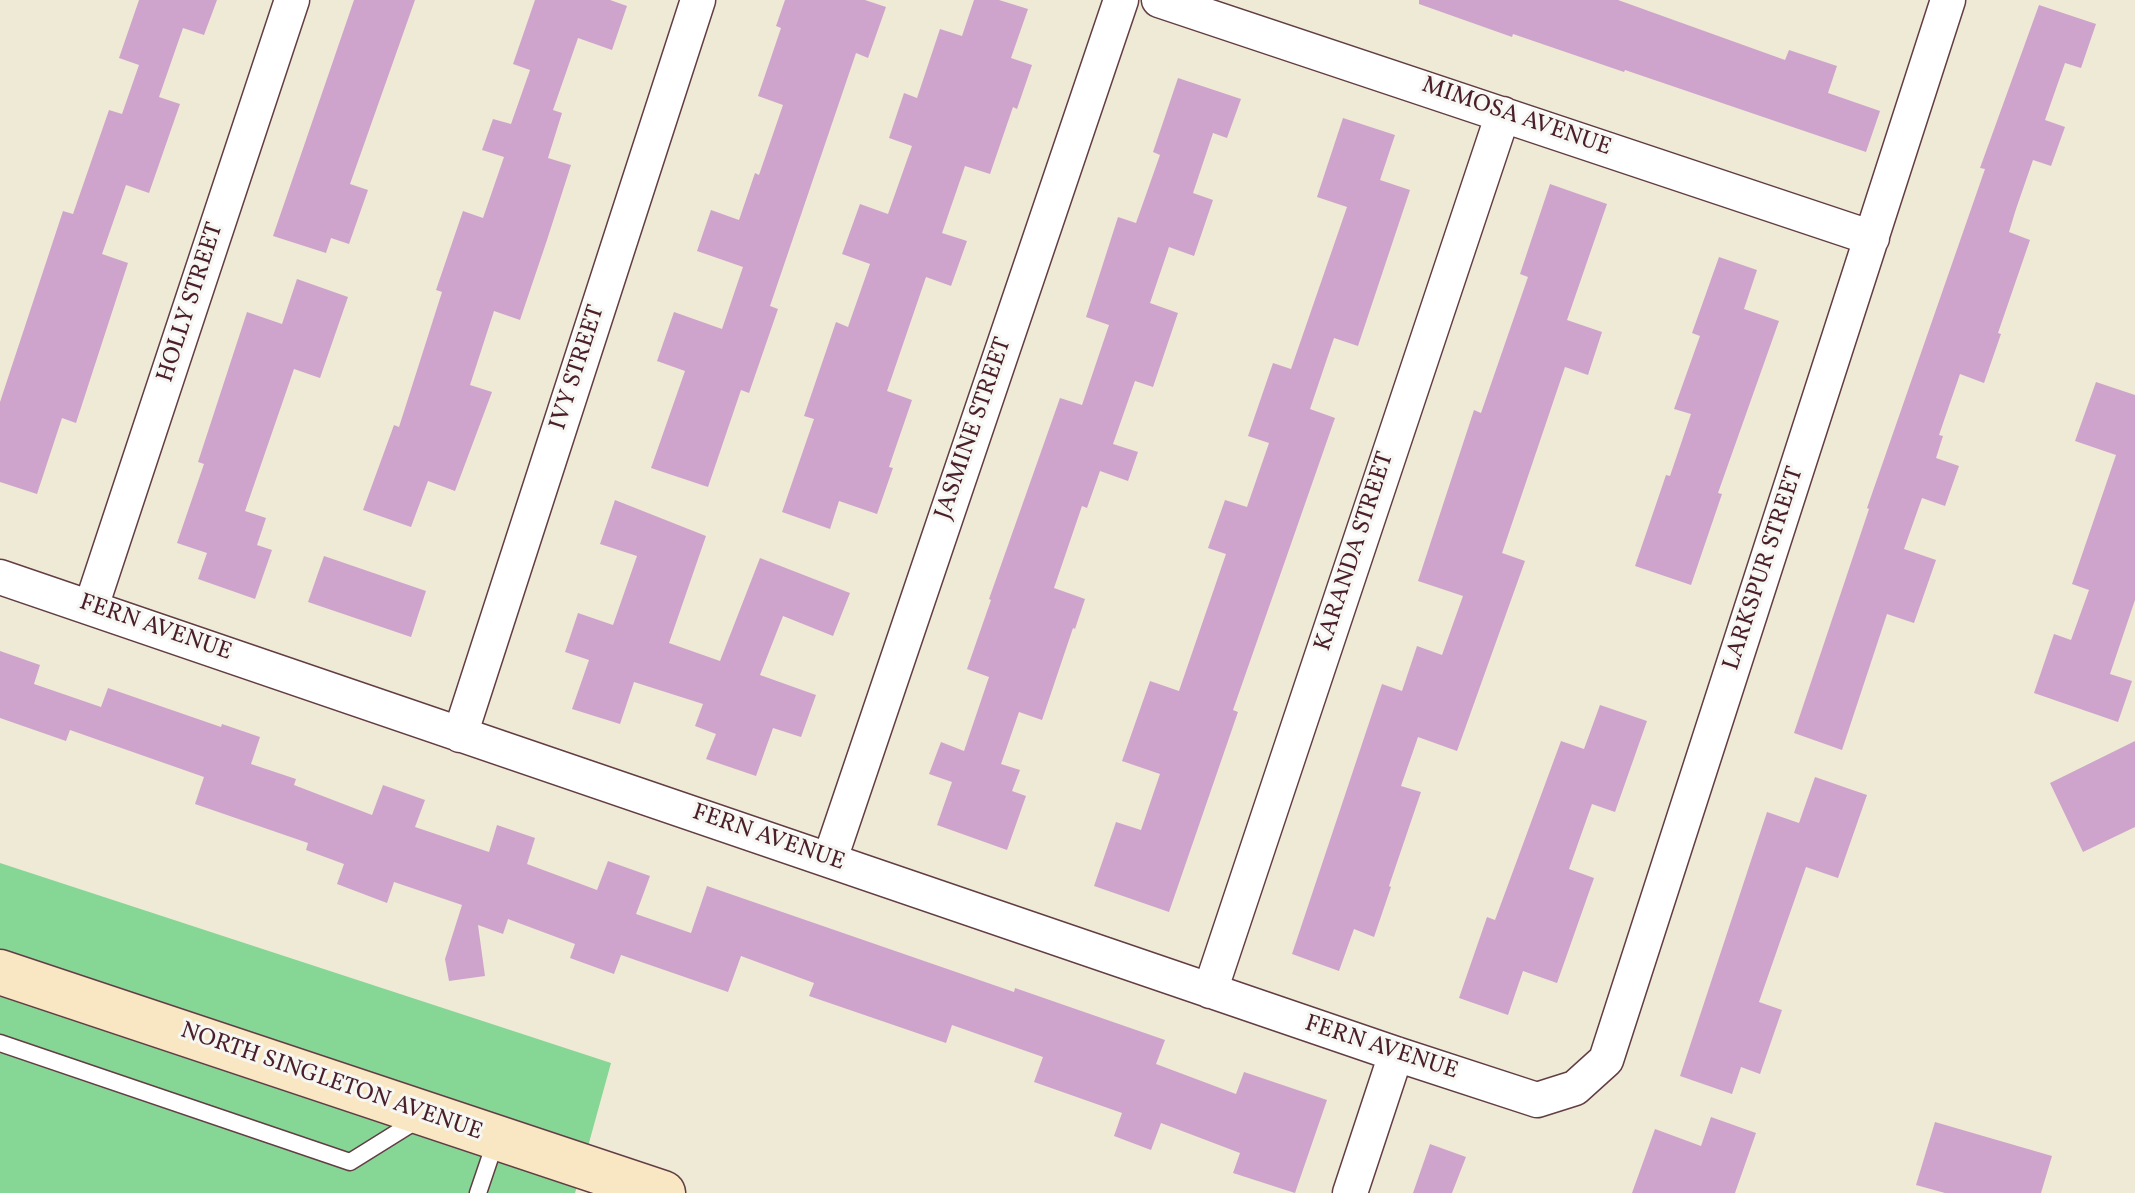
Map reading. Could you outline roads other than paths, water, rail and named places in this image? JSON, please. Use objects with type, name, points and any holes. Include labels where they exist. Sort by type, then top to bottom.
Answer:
[{"type":"street","name":"HOLLY STREET","points":[[91,607],[292,0]]},
{"type":"street","name":"IVY STREET","points":[[460,735],[698,0]]},
{"type":"street","name":"JASMINE STREET","points":[[830,859],[1121,0]]},
{"type":"street","name":"MIMOSA AVENUE","points":[[1159,0],[1872,238]]},
{"type":"street","name":"LARKSPUR STREET","points":[[1537,1100],[1575,1088],[1606,1060],[1948,0]]},
{"type":"street","name":"KARANDA STREET","points":[[1210,991],[1503,114]]},
{"type":"street","name":"FERN AVENUE","points":[[0,577],[1537,1100]]},
{"type":"street","name":"NORTH SINGLETON AVENUE","points":[[0,972],[663,1193]]},
{"type":"street","points":[[1350,1193],[1396,1054]]},
{"type":"lane","points":[[0,1043],[350,1162],[426,1115]]},
{"type":"lane","points":[[478,1193],[496,1138]]}]
